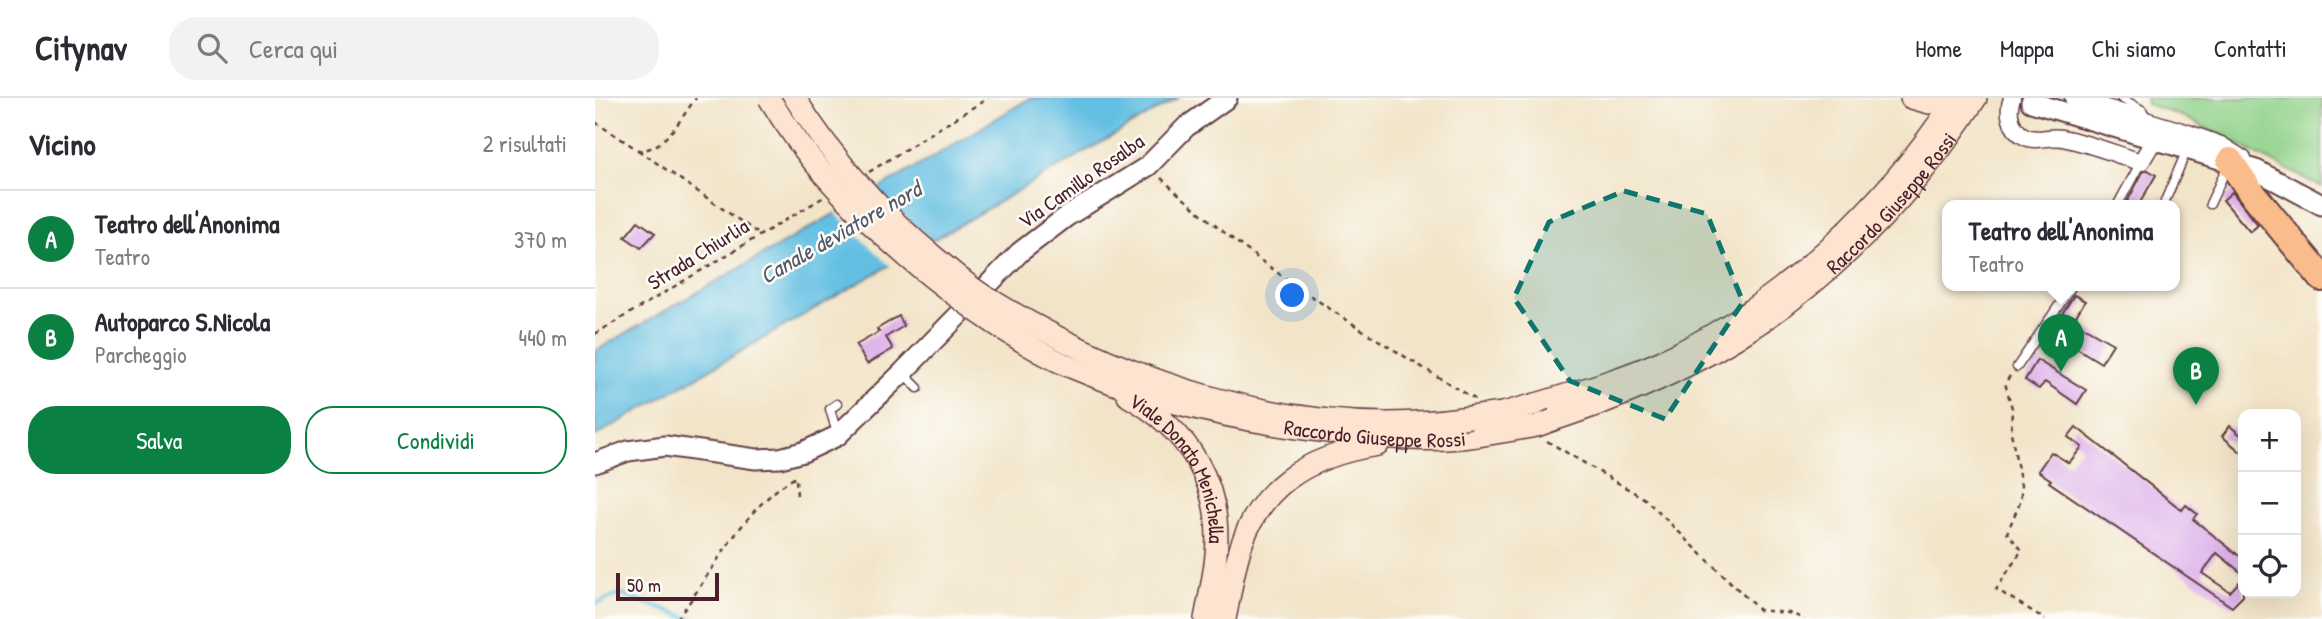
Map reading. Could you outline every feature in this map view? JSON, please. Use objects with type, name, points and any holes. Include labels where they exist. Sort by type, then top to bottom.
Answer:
[{"type":"highway","points":[[2230,161],[2249,189],[2322,278]]},
{"type":"main road","points":[[769,98],[809,156],[887,240],[984,303],[1114,365],[1175,387],[1246,405],[1325,418],[1404,422],[1503,413],[1629,375],[1685,349],[1751,308],[1827,248],[1885,192],[1957,98]]},
{"type":"main road","points":[[795,98],[834,154],[880,208],[984,303]]},
{"type":"main road","points":[[1910,98],[1929,103],[1949,98]]},
{"type":"main road","name":"Raccordo Giuseppe Rossi","points":[[984,303],[1006,332],[1064,364],[1126,388],[1266,425],[1356,435],[1442,440],[1537,426],[1546,428],[1688,366],[1734,339],[1815,280],[1888,212],[1922,174],[1976,98]]},
{"type":"main road","points":[[1639,389],[1685,349],[1734,339]]},
{"type":"main road","name":"Viale Donato Menichella","points":[[1064,364],[1148,408],[1178,433],[1193,453],[1210,492],[1216,526],[1216,554],[1205,619]]},
{"type":"main road","name":"Viale Donato Menichella","points":[[1225,619],[1237,560],[1257,512],[1276,488],[1302,468],[1321,458],[1354,448],[1442,440]]},
{"type":"street","name":"Via Camillo Rosalba","points":[[595,463],[628,450],[666,446],[755,459],[780,458],[803,452],[837,436],[995,277],[1044,233],[1148,166],[1186,127],[1227,98]]},
{"type":"street","points":[[2073,98],[2151,130],[2188,149],[2256,170],[2322,205]]},
{"type":"street","points":[[2151,130],[2141,162],[2058,137],[2025,137],[2011,122],[2008,108],[2022,100],[2221,145],[2239,155],[2256,170]]},
{"type":"lane","points":[[2121,98],[2138,102],[2151,130]]},
{"type":"lane","points":[[2165,200],[2188,149]]},
{"type":"lane","points":[[2210,204],[2230,161]]},
{"type":"lane","points":[[2120,200],[2141,162]]},
{"type":"lane","points":[[2017,368],[2070,291]]},
{"type":"lane","points":[[903,372],[918,388]]},
{"type":"lane","points":[[837,404],[829,409],[837,436]]},
{"type":"path","points":[[638,150],[653,149],[661,142],[696,98]]},
{"type":"path","points":[[870,171],[988,98]]},
{"type":"path","points":[[595,122],[760,234]]},
{"type":"path","points":[[1148,166],[1200,214],[1269,266],[1410,360],[1481,402]]},
{"type":"path","name":"Strada Chiurlia","points":[[595,334],[817,201]]},
{"type":"path","points":[[2017,368],[2005,383],[2012,408],[2011,432],[2021,500],[2007,533],[2022,550],[1996,589],[2045,619]]},
{"type":"path","points":[[1546,428],[1645,499],[1759,610],[1789,613],[1805,619]]},
{"type":"path","points":[[677,619],[697,593],[724,549],[770,494],[796,477],[797,497]]},
{"type":"highlighted area","points":[[1624,191],[1707,214],[1743,302],[1665,419],[1570,381],[1514,298],[1549,222]]},
{"type":"green space","points":[[2146,98],[2322,98],[2322,187],[2184,117],[2147,104]]},
{"type":"water","name":"Canale deviatore nord","points":[[1030,98],[1178,98],[595,436],[595,351],[930,159]]},
{"type":"pier","points":[[874,187],[934,244],[892,268],[833,211]]},
{"type":"building","points":[[2148,170],[2156,175],[2141,200],[2128,200],[2143,172]]},
{"type":"building","points":[[2232,192],[2258,225],[2250,232],[2223,200]]},
{"type":"building","points":[[638,221],[655,233],[641,248],[625,237]]},
{"type":"building","points":[[2074,295],[2085,301],[2073,321],[2113,344],[2101,363],[2062,339],[2062,314]]},
{"type":"building","points":[[899,316],[904,326],[886,337],[893,349],[867,364],[856,345]]},
{"type":"building","points":[[2037,360],[2086,390],[2077,404],[2045,382],[2039,389],[2025,380]]},
{"type":"building","points":[[2230,426],[2238,433],[2238,450],[2222,436]]},
{"type":"building","points":[[2076,427],[2182,510],[2186,505],[2197,514],[2193,519],[2238,555],[2238,570],[2217,553],[2202,573],[2230,592],[2238,583],[2238,598],[2241,598],[2232,607],[2049,482],[2051,480],[2038,471],[2051,452],[2069,463],[2082,447],[2068,437]]},
{"type":"waterway","points":[[595,604],[620,594],[692,619]]},
{"type":"place","name":"Teatro dell'Anonima","points":[[2061,372]]},
{"type":"place","name":"Autoparco S.Nicola","points":[[2196,405]]}]
